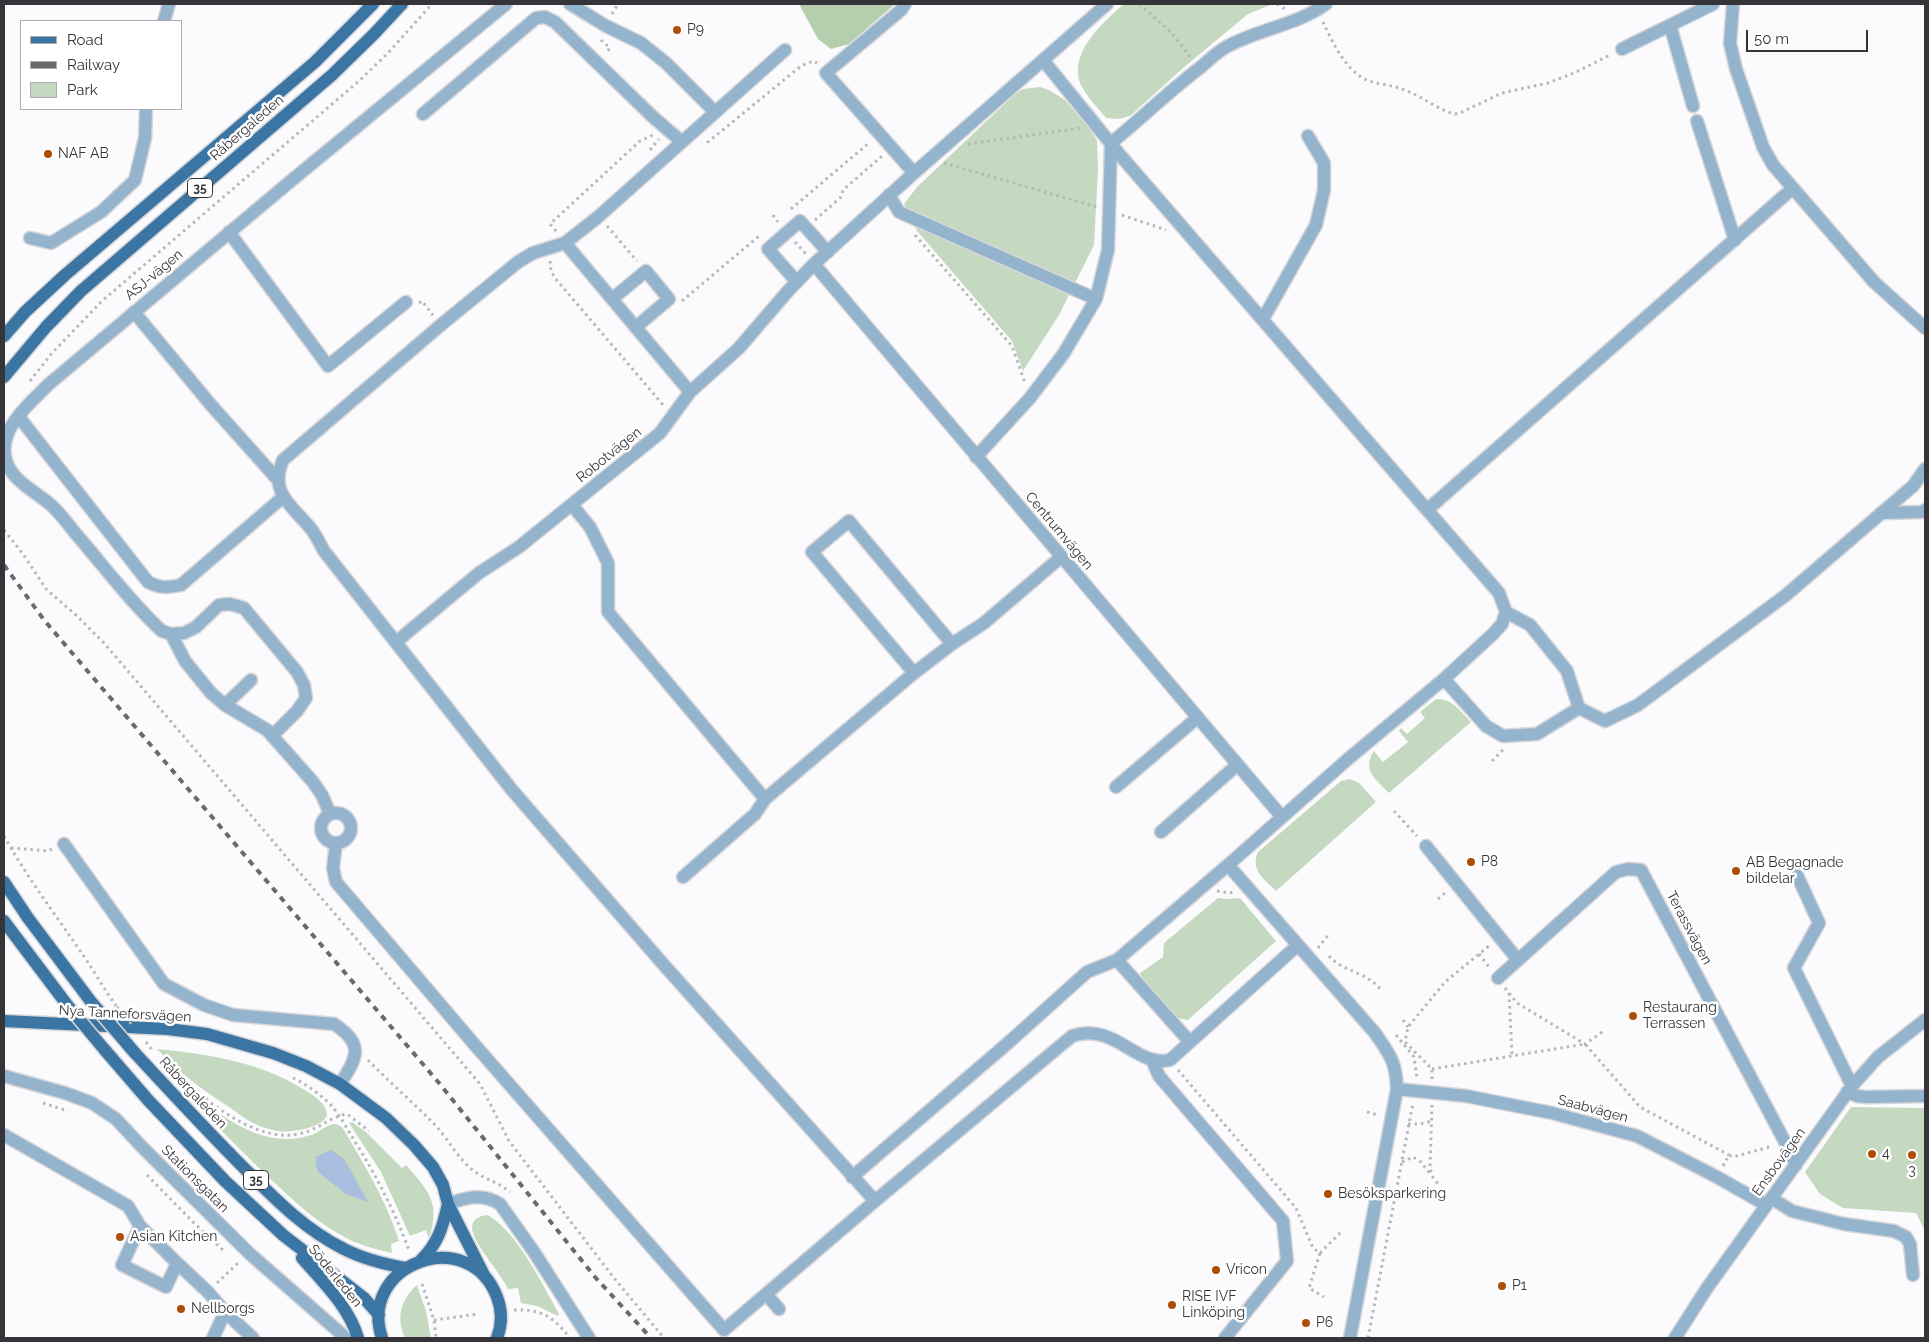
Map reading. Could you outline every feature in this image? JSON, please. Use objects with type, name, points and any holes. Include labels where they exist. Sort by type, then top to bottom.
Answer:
[{"type":"main road","name":"Råbergaleden","points":[[4,336],[25,312],[65,275],[315,62],[372,4]]},
{"type":"main road","name":"Råbergaleden","points":[[4,377],[46,327],[80,292],[332,75],[402,4]]},
{"type":"main road","name":"Råbergaleden","points":[[4,882],[28,918],[92,1003],[136,1048],[209,1133],[288,1211],[343,1249],[385,1264],[405,1268]]},
{"type":"main road","name":"35","points":[[4,921],[68,1006],[187,1143],[283,1235],[364,1298],[379,1315]]},
{"type":"main road","name":"Nya Tanneforsvägen","points":[[4,1021],[168,1029],[207,1034],[273,1053],[306,1066],[340,1084],[374,1108],[414,1145],[433,1167],[443,1185],[448,1204],[500,1304],[499,1337]]},
{"type":"main road","points":[[421,1260],[432,1250],[437,1240],[448,1204]]},
{"type":"main road","name":"Söderleden","points":[[283,1235],[345,1310],[354,1325],[358,1338]]},
{"type":"main road","points":[[381,1338],[380,1304],[387,1288],[405,1268],[421,1260],[435,1257],[449,1258],[462,1261],[475,1268],[485,1277]]},
{"type":"street","points":[[164,20],[169,4]]},
{"type":"street","name":"ASJ-vägen","points":[[171,634],[162,631],[51,505],[17,478],[8,468],[5,455],[5,441],[11,427],[49,384],[229,232],[506,4]]},
{"type":"street","points":[[570,4],[606,26],[641,43],[666,63],[715,112]]},
{"type":"street","points":[[905,4],[901,10],[826,72],[914,173]]},
{"type":"street","name":"Robotvägen","points":[[396,642],[479,573],[519,546],[572,505],[660,432],[690,392],[739,348],[814,264],[929,159],[1107,4]]},
{"type":"street","points":[[1622,49],[1713,4]]},
{"type":"street","points":[[1733,4],[1730,43],[1736,69],[1763,147],[1773,166],[1874,282],[1925,328]]},
{"type":"street","points":[[976,457],[1030,398],[1064,353],[1096,299],[1108,250],[1111,143],[1170,90],[1227,46],[1322,7]]},
{"type":"street","points":[[424,114],[536,18],[545,17],[555,22],[682,142]]},
{"type":"street","points":[[1670,26],[1693,106]]},
{"type":"street","points":[[785,50],[598,217],[565,242],[532,253],[518,262],[346,405],[283,460],[278,480],[283,497],[313,532],[324,551],[518,797],[662,964],[875,1201]]},
{"type":"street","points":[[852,1177],[1008,1043],[1087,972],[1117,960],[1228,865],[1493,634],[1502,624],[1506,612],[1504,602],[1499,593],[1097,127],[1043,60]]},
{"type":"street","points":[[30,238],[50,242],[101,212],[136,180],[145,138],[146,110]]},
{"type":"street","points":[[1697,121],[1735,240]]},
{"type":"street","points":[[1263,319],[1316,225],[1324,190],[1324,163],[1308,136]]},
{"type":"street","points":[[1427,510],[1793,188]]},
{"type":"street","points":[[889,195],[899,212],[1096,299]]},
{"type":"street","points":[[797,282],[768,249],[800,221],[828,252]]},
{"type":"street","points":[[229,232],[328,366],[406,302]]},
{"type":"street","points":[[565,242],[690,392]]},
{"type":"street","name":"Centrumvägen","points":[[814,264],[1282,817]]},
{"type":"street","points":[[612,299],[646,271],[669,299],[636,327]]},
{"type":"street","points":[[134,312],[211,405],[278,480]]},
{"type":"street","points":[[19,417],[148,582],[155,586],[164,588],[180,584],[283,497]]},
{"type":"street","points":[[1506,612],[1530,625],[1567,671],[1579,708],[1605,721],[1638,705],[1786,595],[1913,486],[1925,469]]},
{"type":"street","points":[[572,505],[590,527],[608,563],[608,612],[765,799]]},
{"type":"street","points":[[1881,513],[1922,512],[1925,510]]},
{"type":"street","points":[[914,673],[812,552],[849,521],[952,644]]},
{"type":"street","points":[[683,877],[755,814],[765,799],[914,673],[952,644],[984,623],[1061,557]]},
{"type":"street","points":[[272,736],[297,711],[306,698],[304,684],[297,672],[244,608],[230,604],[219,605],[196,627],[184,634],[171,634],[185,661],[211,693],[225,705],[267,730],[272,736],[313,782],[322,795],[330,814]]},
{"type":"street","points":[[1444,678],[1486,726],[1503,736],[1538,734],[1579,708]]},
{"type":"street","points":[[225,705],[251,680]]},
{"type":"street","points":[[1116,787],[1197,718]]},
{"type":"street","points":[[1161,832],[1237,765]]},
{"type":"street","points":[[330,814],[345,816],[350,825],[350,830],[345,839],[336,843],[327,839],[321,831],[323,821],[330,814]]},
{"type":"street","points":[[336,843],[333,868],[336,882],[724,1334],[766,1294],[1072,1036],[1084,1032],[1098,1033],[1110,1037],[1152,1060],[1163,1062],[1170,1060],[1298,945]]},
{"type":"street","points":[[64,844],[164,984],[204,1005],[234,1014],[334,1024],[346,1032],[353,1044],[356,1055],[353,1064],[340,1084]]},
{"type":"street","points":[[1426,846],[1518,960]]},
{"type":"street","points":[[1228,865],[1375,1033],[1393,1060],[1396,1068],[1397,1089],[1350,1338]]},
{"type":"street","name":"Terassvägen","points":[[1498,978],[1616,872],[1628,868],[1641,870],[1786,1142],[1796,1165]]},
{"type":"street","points":[[1797,875],[1819,924],[1794,968],[1850,1089],[1857,1096],[1925,1096]]},
{"type":"street","points":[[1117,960],[1190,1042]]},
{"type":"street","name":"Ensbovägen","points":[[1675,1338],[1707,1288],[1850,1089],[1878,1057],[1925,1020]]},
{"type":"street","points":[[1152,1060],[1158,1076],[1283,1222],[1287,1261],[1225,1338]]},
{"type":"street","name":"Stationsgatan","points":[[4,1076],[65,1093],[92,1103],[116,1119],[250,1254],[346,1338]]},
{"type":"street","name":"Saabvägen","points":[[1397,1089],[1466,1096],[1552,1114],[1637,1136],[1717,1177],[1792,1211],[1844,1224],[1894,1231],[1906,1237],[1910,1244],[1913,1275]]},
{"type":"street","points":[[4,1135],[128,1206],[140,1226],[208,1292],[225,1312],[254,1338]]},
{"type":"street","points":[[448,1204],[464,1198],[477,1197],[492,1199],[500,1204],[534,1252],[589,1338]]},
{"type":"street","points":[[140,1226],[122,1266],[166,1286],[177,1263]]},
{"type":"street","points":[[766,1294],[779,1309]]},
{"type":"street","points":[[214,1338],[225,1312]]},
{"type":"path","points":[[29,382],[52,353],[102,301],[359,81],[388,53],[432,4]]},
{"type":"path","points":[[1139,4],[1171,32],[1199,68]]},
{"type":"path","points":[[1322,7],[1333,43],[1360,77],[1372,82],[1383,83],[1406,90],[1455,114],[1502,93],[1532,87],[1565,76],[1622,49]]},
{"type":"path","points":[[708,143],[807,62],[813,61],[820,64],[826,72]]},
{"type":"path","points":[[943,147],[1097,127]]},
{"type":"path","points":[[667,128],[640,141],[550,224],[557,232],[551,248],[550,263],[555,278],[672,416]]},
{"type":"path","points":[[806,228],[841,197],[843,190],[891,147]]},
{"type":"path","points":[[929,159],[1073,202],[1110,210],[1167,230]]},
{"type":"path","points":[[899,212],[916,235],[1012,346],[1030,398]]},
{"type":"path","points":[[598,217],[646,271]]},
{"type":"path","points":[[4,530],[23,554],[46,589],[104,643],[480,1084],[509,1141],[614,1278],[664,1338]]},
{"type":"path","points":[[1394,811],[1426,846]]},
{"type":"path","points":[[4,836],[10,848],[117,1007]]},
{"type":"path","points":[[10,848],[48,851],[64,844]]},
{"type":"path","points":[[1207,883],[1220,893],[1229,893],[1248,888]]},
{"type":"path","points":[[1432,1176],[1430,1168],[1432,1069],[1405,1042],[1408,1027],[1445,982],[1500,937]]},
{"type":"path","points":[[1320,946],[1336,964],[1373,981],[1380,989]]},
{"type":"path","points":[[1478,954],[1517,1003],[1585,1044],[1640,1107],[1733,1158],[1786,1142]]},
{"type":"path","points":[[1509,992],[1512,1055]]},
{"type":"path","points":[[1403,1020],[1408,1027]]},
{"type":"path","points":[[1432,1069],[1585,1044],[1605,1030]]},
{"type":"path","points":[[136,1048],[157,1044]]},
{"type":"path","points":[[154,1052],[160,1058]]},
{"type":"path","points":[[171,1069],[229,1114],[254,1128],[273,1135],[307,1132],[325,1124],[338,1115],[347,1114],[369,1131]]},
{"type":"path","points":[[292,1077],[328,1102],[338,1115],[376,1176],[395,1212],[409,1250]]},
{"type":"path","points":[[38,1102],[72,1113]]},
{"type":"path","points":[[1717,1177],[1729,1155]]},
{"type":"path","points":[[1401,1163],[1412,1158],[1421,1162],[1440,1185]]},
{"type":"path","points":[[142,1169],[224,1251]]},
{"type":"path","points":[[1320,1253],[1342,1231]]},
{"type":"path","points":[[231,1257],[245,1269]]},
{"type":"path","points":[[208,1292],[238,1263]]},
{"type":"path","points":[[422,1284],[434,1320],[436,1338]]},
{"type":"path","points":[[514,1310],[534,1310],[542,1313],[556,1322],[570,1338]]},
{"type":"path","points":[[434,1320],[478,1314]]},
{"type":"green space","points":[[799,4],[895,4],[849,44],[831,49],[818,39]]},
{"type":"green space","points":[[1124,4],[1273,4],[1248,14],[1183,68],[1130,116],[1119,119],[1106,118],[1082,87],[1078,75],[1079,63],[1082,52],[1097,30]]},
{"type":"green space","points":[[1040,87],[1065,100],[1090,129],[1097,141],[1098,169],[1094,245],[1059,315],[1023,371],[1012,341],[917,231],[904,204],[917,187],[1014,95],[1023,89]]},
{"type":"green space","points":[[1436,699],[1452,703],[1471,722],[1389,793],[1372,774],[1369,764],[1370,758],[1374,751],[1383,762],[1408,742],[1399,731],[1401,728],[1407,734],[1425,718],[1420,712]]},
{"type":"green space","points":[[1350,779],[1359,783],[1376,802],[1276,891],[1257,869],[1256,858],[1258,852],[1341,781]]},
{"type":"green space","points":[[1218,898],[1240,898],[1276,941],[1188,1020],[1177,1018],[1145,986],[1140,973],[1163,957],[1164,943]]},
{"type":"green space","points":[[157,1049],[214,1057],[269,1072],[315,1097],[325,1107],[327,1116],[317,1125],[296,1130],[281,1131],[261,1127],[200,1087]]},
{"type":"green space","points":[[175,1081],[227,1119],[256,1133],[287,1139],[314,1134],[332,1124],[342,1127],[374,1183],[394,1226],[399,1241],[391,1244],[392,1253],[345,1238],[310,1215],[256,1165]]},
{"type":"green space","points":[[1851,1107],[1925,1108],[1925,1231],[1916,1213],[1843,1208],[1820,1194],[1805,1172]]},
{"type":"green space","points":[[352,1122],[367,1133],[402,1168],[406,1165],[421,1182],[433,1206],[434,1215],[429,1238],[426,1230],[410,1236],[381,1172],[349,1123]]},
{"type":"green space","points":[[487,1215],[508,1232],[528,1259],[559,1314],[558,1316],[537,1306],[521,1303],[518,1288],[508,1289],[482,1250],[472,1228],[473,1222]]},
{"type":"green space","points":[[417,1285],[426,1311],[431,1338],[405,1338],[402,1331],[400,1316],[403,1303]]},
{"type":"water","points":[[331,1150],[345,1160],[368,1202],[346,1194],[318,1172],[316,1157]]},
{"type":"railway","points":[[4,565],[44,620],[439,1083],[595,1277],[651,1338]]},
{"type":"place","name":"P9","points":[[677,30]]},
{"type":"place","name":"NAF AB","points":[[48,154]]},
{"type":"place","name":"P8","points":[[1471,862]]},
{"type":"place","name":"AB Begagnade bildelar","points":[[1736,871]]},
{"type":"place","name":"Restaurang Terrassen","points":[[1633,1016]]},
{"type":"place","name":"4","points":[[1872,1154]]},
{"type":"place","name":"3","points":[[1912,1155]]},
{"type":"place","name":"Besöksparkering","points":[[1328,1194]]},
{"type":"place","name":"Asian Kitchen","points":[[120,1237]]},
{"type":"place","name":"Vricon","points":[[1216,1270]]},
{"type":"place","name":"P1","points":[[1502,1286]]},
{"type":"place","name":"RISE IVF Linköping","points":[[1172,1305]]},
{"type":"place","name":"Nellborgs","points":[[181,1309]]},
{"type":"place","name":"P6","points":[[1306,1323]]}]
